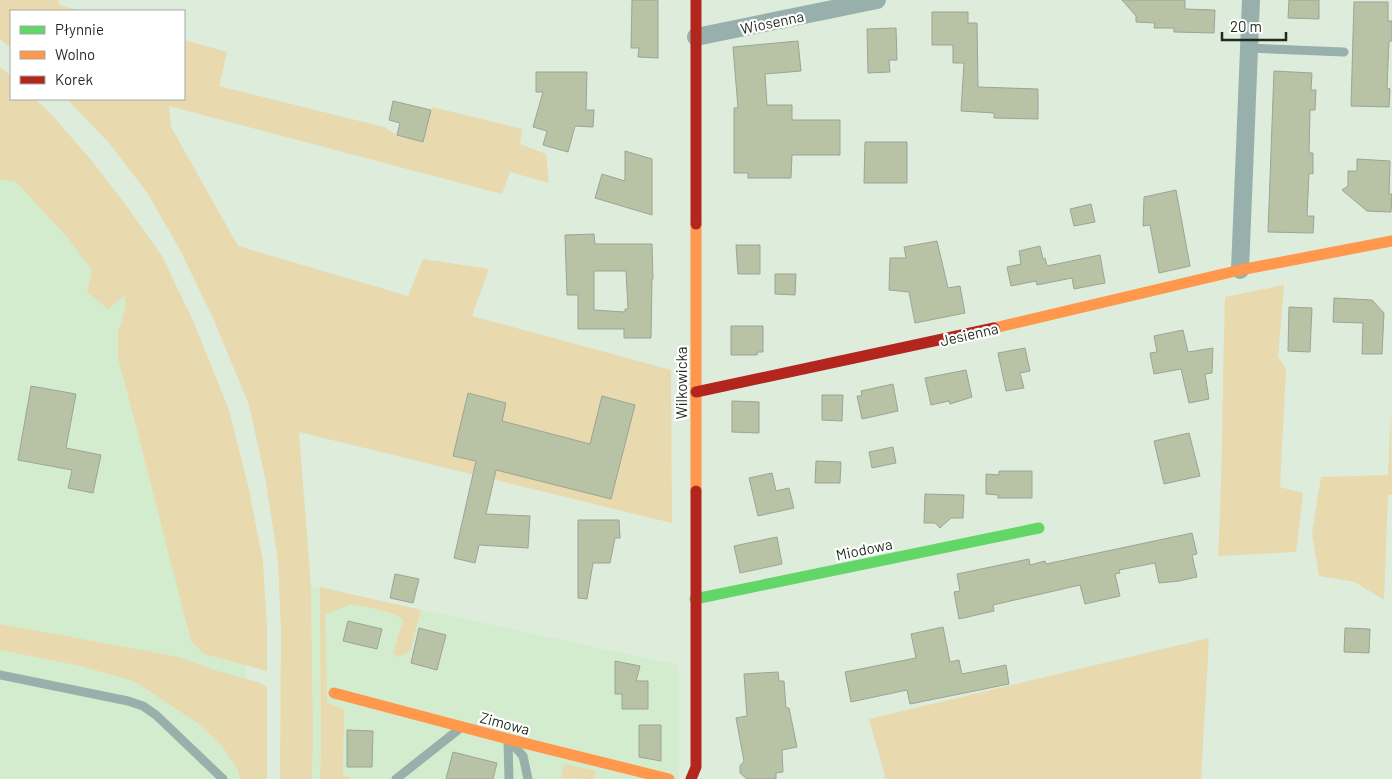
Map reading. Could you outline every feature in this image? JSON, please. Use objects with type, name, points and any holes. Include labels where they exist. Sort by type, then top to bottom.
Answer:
[{"type":"street","name":"Wilkowicka","points":[[691,779],[696,767],[696,0]]},
{"type":"street","name":"Wiosenna","points":[[696,37],[877,0]]},
{"type":"street","points":[[1240,270],[1251,0]]},
{"type":"street","name":"Jesienna","points":[[696,392],[978,332],[1240,270],[1392,242]]},
{"type":"street","name":"Miodowa","points":[[695,598],[1039,528]]},
{"type":"street","name":"Zimowa","points":[[334,693],[508,739],[629,774],[669,779]]},
{"type":"street","name":"Wilkowicka","points":[[696,767],[702,779]]},
{"type":"lane","points":[[1249,48],[1344,52]]},
{"type":"lane","points":[[0,675],[128,700],[143,706],[156,715],[223,779]]},
{"type":"lane","points":[[396,779],[462,727]]},
{"type":"lane","points":[[508,739],[509,779]]},
{"type":"lane","points":[[508,739],[523,756],[528,779]]},
{"type":"shaded area","points":[[0,0],[58,0],[59,5],[77,10],[10,10],[10,47],[0,39]]},
{"type":"shaded area","points":[[185,40],[227,52],[219,86],[384,127],[397,135],[422,142],[432,107],[522,129],[520,144],[546,154],[549,183],[510,172],[502,194],[169,106],[171,127],[238,246],[408,296],[423,259],[489,269],[472,316],[671,370],[672,523],[299,432],[311,586],[312,779],[280,779],[281,631],[278,561],[266,482],[249,405],[213,318],[179,248],[146,191],[109,143],[68,100],[185,100]]},
{"type":"shaded area","points":[[0,67],[10,75],[10,100],[36,100],[51,114],[92,161],[125,204],[162,256],[194,323],[229,410],[248,485],[263,561],[267,627],[267,671],[204,654],[191,641],[118,359],[118,332],[125,309],[125,295],[108,309],[87,292],[92,270],[67,237],[16,182],[0,179]]},
{"type":"shaded area","points":[[0,96],[81,170],[242,579],[251,779],[0,779]]},
{"type":"shaded area","points":[[1284,285],[1278,357],[1286,369],[1280,487],[1303,493],[1296,552],[1218,556],[1225,297]]},
{"type":"shaded area","points":[[1391,410],[1392,495],[1388,495],[1384,600],[1355,582],[1319,576],[1312,533],[1321,477],[1388,475]]},
{"type":"shaded area","points":[[311,586],[678,665],[678,779],[312,779]]},
{"type":"shaded area","points":[[320,587],[421,610],[410,651],[399,657],[393,653],[403,620],[397,615],[352,604],[325,614],[327,703],[344,709],[343,775],[351,777],[350,779],[320,779]]},
{"type":"shaded area","points":[[0,624],[179,657],[218,671],[258,682],[267,687],[267,779],[240,779],[238,770],[222,746],[199,724],[134,681],[80,666],[0,650]]},
{"type":"shaded area","points":[[1209,638],[1201,779],[884,779],[885,776],[869,719]]},
{"type":"shaded area","points":[[564,764],[596,771],[594,779],[561,778]]},
{"type":"building","points":[[632,0],[658,0],[658,58],[638,57],[639,48],[631,48]]},
{"type":"building","points":[[1122,0],[1185,0],[1185,9],[1215,10],[1214,33],[1174,32],[1174,28],[1154,28],[1155,23],[1136,22],[1136,16]]},
{"type":"building","points":[[1289,0],[1319,0],[1319,19],[1288,18]]},
{"type":"building","points":[[1354,2],[1388,2],[1388,21],[1392,21],[1392,41],[1389,41],[1387,88],[1390,89],[1389,107],[1351,106]]},
{"type":"building","points":[[932,12],[968,12],[968,23],[977,23],[978,87],[1038,89],[1038,119],[994,118],[994,113],[961,111],[964,63],[953,63],[953,45],[932,45]]},
{"type":"building","points":[[896,28],[897,60],[889,60],[890,72],[868,73],[867,29]]},
{"type":"building","points":[[798,41],[801,71],[765,74],[767,105],[792,105],[792,120],[840,120],[840,155],[792,155],[791,178],[748,178],[748,173],[734,173],[734,108],[738,108],[733,47]]},
{"type":"building","points":[[1274,71],[1312,73],[1311,90],[1316,90],[1315,110],[1310,110],[1309,153],[1313,153],[1313,174],[1309,173],[1307,216],[1314,216],[1313,233],[1268,232]]},
{"type":"building","points":[[536,72],[587,72],[586,110],[594,110],[593,127],[575,126],[568,152],[543,145],[547,131],[533,127],[543,92],[536,92]]},
{"type":"building","points":[[393,101],[431,110],[423,142],[397,135],[400,123],[389,120]]},
{"type":"building","points":[[865,142],[907,142],[907,183],[864,183]]},
{"type":"building","points":[[625,151],[652,159],[652,215],[595,198],[602,174],[625,181]]},
{"type":"building","points":[[1357,159],[1390,161],[1389,194],[1392,194],[1391,212],[1367,211],[1342,190],[1348,186],[1348,171],[1357,171]]},
{"type":"building","points":[[1176,190],[1190,266],[1159,273],[1150,225],[1143,226],[1144,197]]},
{"type":"building","points":[[1091,204],[1095,222],[1074,226],[1070,209]]},
{"type":"building","points":[[594,234],[595,244],[652,244],[651,338],[624,338],[624,329],[578,329],[578,295],[567,295],[565,235]],"holes":[[[594,271],[626,271],[628,309],[625,309],[625,312],[594,310]]]},
{"type":"building","points":[[937,241],[948,288],[960,286],[965,313],[915,323],[909,292],[889,290],[890,258],[906,258],[904,247]]},
{"type":"building","points":[[736,245],[760,245],[760,274],[738,274]]},
{"type":"building","points":[[1040,246],[1047,266],[1100,255],[1105,283],[1074,289],[1072,278],[1037,285],[1036,281],[1011,286],[1007,267],[1021,264],[1019,251]]},
{"type":"building","points":[[775,274],[796,274],[795,295],[775,294]]},
{"type":"building","points":[[1334,298],[1372,300],[1384,313],[1382,354],[1362,354],[1363,323],[1333,322]]},
{"type":"building","points":[[1289,307],[1312,308],[1310,352],[1288,351]]},
{"type":"building","points":[[731,326],[763,326],[763,352],[758,352],[757,355],[731,355]]},
{"type":"building","points":[[1183,330],[1188,352],[1213,348],[1212,373],[1205,374],[1209,399],[1189,403],[1181,369],[1154,374],[1150,353],[1157,352],[1154,336]]},
{"type":"building","points":[[1025,348],[1030,371],[1020,373],[1024,388],[1006,391],[998,353]]},
{"type":"building","points":[[966,370],[972,397],[950,404],[949,401],[931,405],[925,378]]},
{"type":"building","points":[[893,384],[898,411],[862,419],[857,396],[862,396],[861,391]]},
{"type":"building","points":[[31,386],[76,394],[66,448],[101,455],[93,493],[68,488],[72,470],[18,460]]},
{"type":"building","points":[[468,393],[506,403],[502,421],[590,444],[602,396],[635,405],[611,499],[496,470],[486,514],[530,516],[528,548],[479,545],[475,563],[454,558],[476,461],[453,456]]},
{"type":"building","points":[[822,395],[843,395],[842,421],[822,420]]},
{"type":"building","points":[[732,401],[759,402],[759,433],[732,432]]},
{"type":"building","points":[[1189,433],[1200,476],[1164,484],[1154,441]]},
{"type":"building","points":[[893,447],[896,463],[872,468],[869,452]]},
{"type":"building","points":[[816,461],[841,462],[840,483],[815,483]]},
{"type":"building","points":[[999,471],[1032,471],[1032,498],[998,498],[998,495],[986,494],[986,474],[999,475]]},
{"type":"building","points":[[772,473],[776,491],[789,488],[794,508],[758,516],[749,478]]},
{"type":"building","points":[[925,494],[964,495],[963,518],[951,518],[940,528],[935,523],[924,523]]},
{"type":"building","points":[[578,520],[619,520],[620,538],[615,538],[610,563],[593,563],[587,599],[578,598]]},
{"type":"building","points":[[1192,533],[1197,554],[1192,555],[1197,577],[1159,583],[1155,563],[1119,570],[1120,573],[1115,574],[1120,596],[1085,604],[1080,585],[993,605],[994,611],[959,619],[954,592],[960,591],[957,574],[1029,559],[1030,565],[1045,561],[1046,564]]},
{"type":"building","points":[[777,537],[782,564],[740,573],[734,546]]},
{"type":"building","points":[[395,574],[419,579],[413,603],[390,598]]},
{"type":"building","points":[[348,621],[382,629],[377,649],[343,641]]},
{"type":"building","points":[[943,627],[950,662],[959,660],[962,674],[1006,665],[1009,684],[910,704],[907,690],[851,702],[845,672],[916,658],[911,634]]},
{"type":"building","points":[[419,628],[446,635],[437,670],[411,663]]},
{"type":"building","points":[[1345,628],[1370,629],[1369,653],[1344,652]]},
{"type":"building","points":[[615,661],[640,666],[636,681],[648,681],[648,709],[622,709],[622,694],[615,694]]},
{"type":"building","points":[[778,672],[779,681],[784,681],[786,708],[789,708],[797,747],[782,750],[783,772],[776,773],[776,779],[747,779],[740,773],[740,766],[744,761],[736,718],[747,716],[744,674]]},
{"type":"building","points":[[639,725],[661,725],[661,761],[639,757]]},
{"type":"building","points":[[347,730],[373,731],[372,767],[347,767]]},
{"type":"building","points":[[453,752],[497,763],[493,779],[446,779]]},
{"type":"traffic: fast","points":[[695,599],[1039,528]]},
{"type":"traffic: slow","points":[[696,224],[696,491]]},
{"type":"traffic: slow","points":[[994,328],[1240,270],[1392,241]]},
{"type":"traffic: slow","points":[[334,693],[669,779]]},
{"type":"traffic: jam","points":[[696,0],[696,224]]},
{"type":"traffic: jam","points":[[696,392],[994,328]]},
{"type":"traffic: jam","points":[[691,779],[696,767],[696,491]]}]
